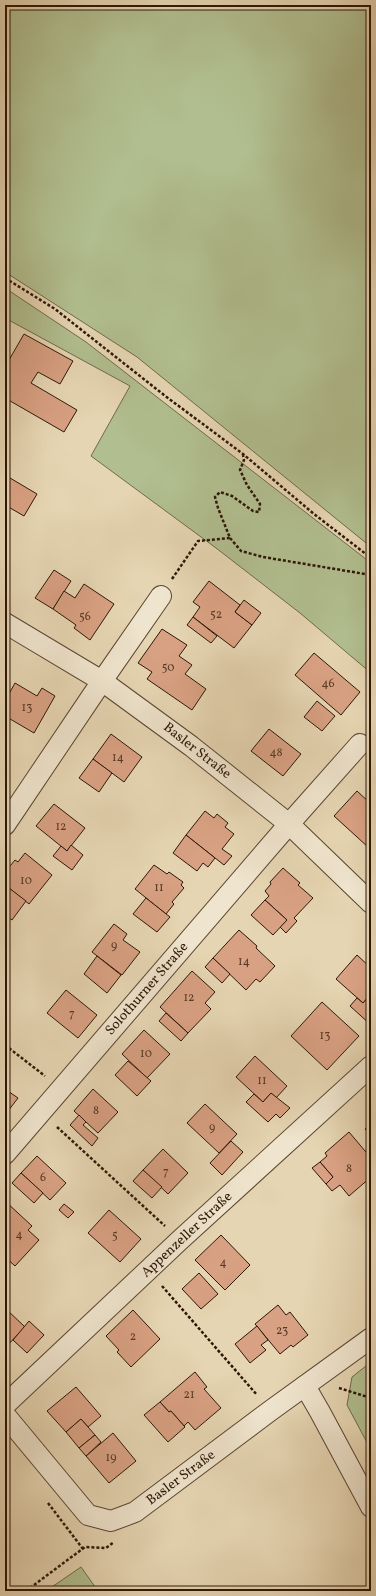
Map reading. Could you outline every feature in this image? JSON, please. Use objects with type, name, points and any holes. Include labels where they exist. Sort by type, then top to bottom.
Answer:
[{"type":"street","points":[[5,825],[161,596]]},
{"type":"street","name":"Basler Straße","points":[[5,623],[102,681],[191,746],[289,824],[371,903]]},
{"type":"street","points":[[289,824],[360,744]]},
{"type":"street","name":"Solothurner Straße","points":[[5,1154],[289,824]]},
{"type":"street","name":"Appenzeller Straße","points":[[5,1405],[180,1240],[371,1066]]},
{"type":"street","name":"Basler Straße","points":[[5,1415],[88,1515],[111,1521],[135,1512],[371,1338]]},
{"type":"street","points":[[305,1386],[371,1507]]},
{"type":"path","points":[[5,278],[55,309],[242,454],[371,558]]},
{"type":"path","points":[[242,454],[244,460],[240,470],[247,486],[260,504],[259,512],[253,511],[232,496],[220,492],[215,497],[230,538],[241,551],[262,558],[371,575]]},
{"type":"path","points":[[161,596],[198,541],[230,538]]},
{"type":"path","points":[[5,1044],[61,1088]]},
{"type":"path","points":[[41,1112],[180,1240]]},
{"type":"path","points":[[149,1270],[270,1411]]},
{"type":"path","points":[[26,1591],[85,1547],[106,1548],[118,1540]]},
{"type":"green space","points":[[5,5],[371,5],[371,547],[137,357],[5,272]]},
{"type":"green space","points":[[5,288],[86,342],[371,563],[371,673],[300,613],[216,548],[91,456],[130,386],[5,318]]},
{"type":"green space","points":[[371,1362],[371,1450],[347,1405],[352,1377]]},
{"type":"green space","points":[[81,1567],[98,1591],[46,1591]]},
{"type":"building","points":[[24,334],[73,361],[60,384],[38,372],[31,383],[77,410],[64,432],[5,398],[5,367]]},
{"type":"building","points":[[5,475],[37,494],[24,516],[5,505]]},
{"type":"building","points":[[54,570],[71,581],[53,609],[35,598]]},
{"type":"building","points":[[209,581],[240,605],[235,612],[252,625],[234,648],[193,617],[200,607],[193,602]]},
{"type":"building","points":[[84,584],[114,604],[90,640],[74,628],[76,625],[53,609],[64,591],[75,598]]},
{"type":"building","points":[[244,600],[261,613],[252,625],[235,612]]},
{"type":"building","points":[[193,617],[217,636],[211,643],[187,625]]},
{"type":"building","points":[[162,629],[187,645],[179,656],[192,665],[185,674],[206,689],[192,710],[147,679],[152,672],[138,663]]},
{"type":"building","points":[[314,653],[360,692],[341,715],[295,675]]},
{"type":"building","points":[[15,683],[37,696],[42,688],[55,696],[34,733],[5,716],[5,701]]},
{"type":"building","points":[[317,701],[335,716],[322,731],[304,717]]},
{"type":"building","points":[[269,729],[301,754],[283,776],[251,751]]},
{"type":"building","points":[[111,734],[142,757],[124,782],[93,759]]},
{"type":"building","points":[[93,759],[112,773],[99,792],[79,778]]},
{"type":"building","points":[[357,791],[371,804],[371,843],[368,847],[334,816]]},
{"type":"building","points":[[54,804],[85,828],[67,851],[36,826]]},
{"type":"building","points":[[205,811],[214,818],[217,814],[228,823],[225,827],[234,834],[222,849],[232,856],[224,865],[186,835]]},
{"type":"building","points":[[186,835],[215,858],[208,867],[203,863],[197,871],[173,853]]},
{"type":"building","points":[[71,845],[83,855],[72,870],[53,856],[61,846],[67,851]]},
{"type":"building","points":[[25,853],[52,875],[29,904],[5,885],[5,878],[8,874],[5,872],[15,860],[18,862]]},
{"type":"building","points":[[154,865],[167,874],[169,872],[183,882],[181,885],[184,888],[172,902],[174,904],[166,914],[135,889]]},
{"type":"building","points":[[283,868],[300,883],[298,885],[313,898],[294,918],[297,921],[286,933],[280,927],[287,920],[265,900],[269,896],[265,891],[271,884],[270,882]]},
{"type":"building","points":[[5,885],[26,901],[12,920],[5,915]]},
{"type":"building","points":[[146,898],[170,917],[157,932],[133,914]]},
{"type":"building","points":[[265,900],[287,920],[273,935],[251,915]]},
{"type":"building","points":[[114,924],[127,934],[123,940],[140,952],[122,975],[92,952]]},
{"type":"building","points":[[239,930],[257,946],[256,948],[275,966],[260,982],[256,979],[246,990],[213,958]]},
{"type":"building","points":[[5,941],[10,945],[5,952]]},
{"type":"building","points":[[357,955],[371,968],[371,996],[370,995],[363,1003],[336,979]]},
{"type":"building","points":[[97,956],[121,975],[107,993],[84,974]]},
{"type":"building","points":[[213,958],[230,974],[222,983],[205,967]]},
{"type":"building","points":[[192,971],[215,992],[205,1003],[211,1009],[188,1033],[160,1007]]},
{"type":"building","points":[[66,990],[97,1015],[78,1038],[47,1013]]},
{"type":"building","points":[[370,995],[371,1025],[350,1006],[357,998],[363,1003]]},
{"type":"building","points":[[322,1002],[359,1036],[327,1070],[291,1036]]},
{"type":"building","points":[[166,1013],[188,1033],[181,1041],[159,1021]]},
{"type":"building","points":[[144,1030],[170,1054],[147,1078],[122,1054]]},
{"type":"building","points":[[255,1056],[287,1086],[276,1098],[271,1093],[263,1102],[236,1077]]},
{"type":"building","points":[[128,1061],[151,1081],[137,1096],[115,1075]]},
{"type":"building","points":[[5,1089],[18,1098],[5,1115]]},
{"type":"building","points":[[93,1089],[118,1112],[98,1133],[74,1111]]},
{"type":"building","points":[[271,1093],[290,1108],[280,1118],[276,1114],[268,1122],[246,1102],[254,1094],[263,1102]]},
{"type":"building","points":[[205,1104],[237,1134],[219,1153],[187,1123]]},
{"type":"building","points":[[79,1115],[86,1122],[83,1125],[98,1138],[92,1146],[70,1125]]},
{"type":"building","points":[[371,1124],[371,1136],[365,1129]]},
{"type":"building","points":[[349,1132],[371,1158],[371,1177],[349,1196],[340,1185],[332,1191],[326,1184],[333,1177],[320,1162],[327,1156],[325,1153]]},
{"type":"building","points":[[231,1141],[243,1152],[222,1175],[210,1163]]},
{"type":"building","points":[[163,1149],[188,1173],[168,1194],[143,1170]]},
{"type":"building","points":[[37,1156],[66,1183],[50,1200],[21,1173]]},
{"type":"building","points":[[320,1162],[333,1177],[326,1184],[312,1168]]},
{"type":"building","points":[[143,1170],[162,1187],[152,1198],[133,1181]]},
{"type":"building","points":[[21,1173],[43,1193],[34,1203],[12,1183]]},
{"type":"building","points":[[5,1201],[32,1226],[28,1230],[39,1240],[15,1266],[5,1257]]},
{"type":"building","points":[[64,1204],[74,1212],[68,1218],[59,1210]]},
{"type":"building","points":[[109,1210],[141,1239],[120,1262],[88,1233]]},
{"type":"building","points":[[221,1235],[250,1265],[225,1290],[195,1260]]},
{"type":"building","points":[[199,1273],[218,1294],[201,1309],[182,1289]]},
{"type":"building","points":[[278,1305],[286,1315],[290,1312],[308,1335],[293,1347],[291,1345],[280,1354],[255,1324]]},
{"type":"building","points":[[5,1308],[25,1327],[5,1348]]},
{"type":"building","points":[[133,1310],[160,1339],[131,1367],[117,1352],[119,1350],[106,1336]]},
{"type":"building","points":[[29,1321],[44,1335],[27,1353],[13,1340]]},
{"type":"building","points":[[257,1326],[268,1340],[261,1345],[266,1350],[250,1363],[235,1344]]},
{"type":"building","points":[[195,1372],[207,1387],[204,1389],[221,1408],[195,1430],[188,1422],[184,1426],[171,1411],[169,1412],[160,1402]]},
{"type":"building","points":[[76,1387],[101,1416],[88,1427],[81,1419],[66,1432],[47,1411]]},
{"type":"building","points":[[160,1402],[169,1412],[171,1411],[185,1427],[168,1442],[144,1415]]},
{"type":"building","points":[[81,1419],[95,1435],[79,1448],[66,1432]]},
{"type":"building","points":[[113,1433],[136,1461],[109,1483],[86,1456]]},
{"type":"building","points":[[95,1435],[101,1442],[86,1456],[79,1448]]}]
